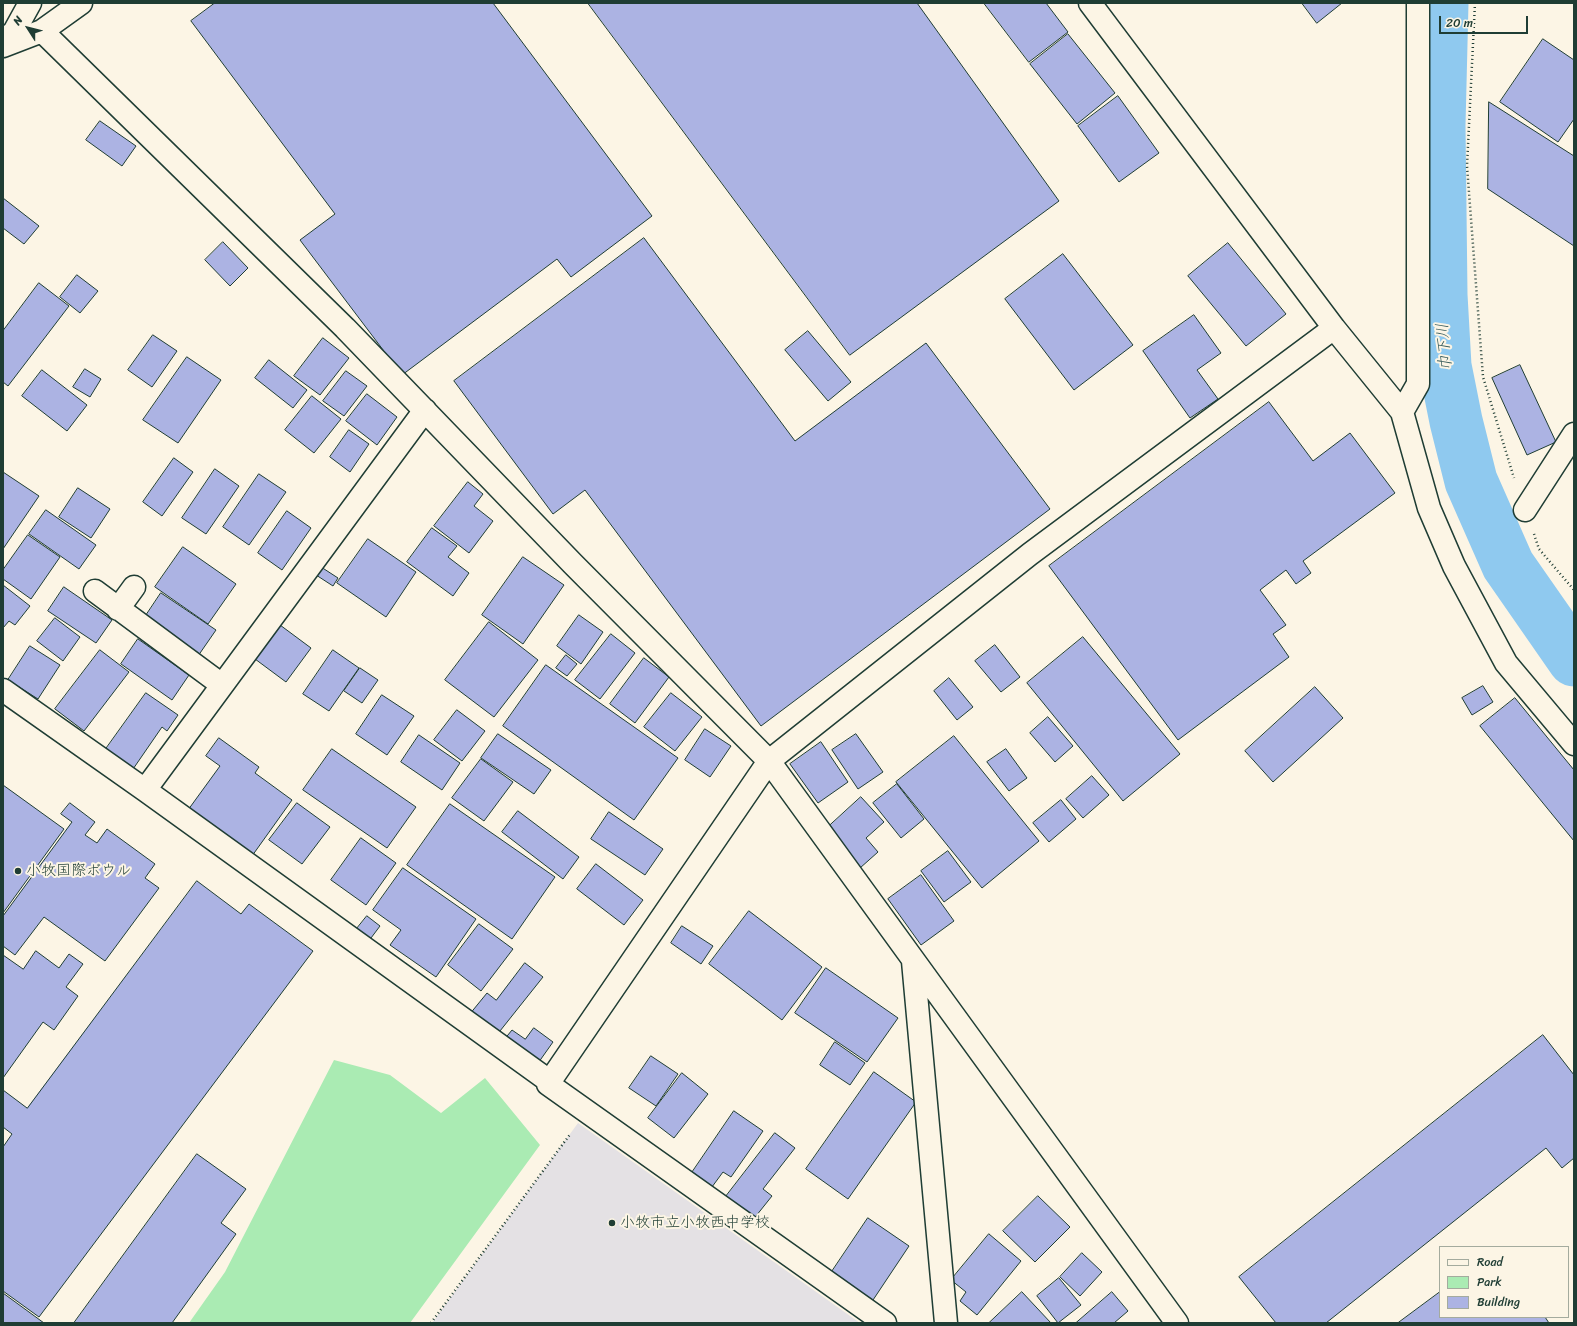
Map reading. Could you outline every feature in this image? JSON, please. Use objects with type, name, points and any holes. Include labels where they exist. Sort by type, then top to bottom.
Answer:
[{"type":"main road","points":[[3,40],[14,32],[30,3]]},
{"type":"main road","points":[[3,46],[42,31],[81,3]]},
{"type":"main road","points":[[1090,3],[1334,328],[1402,412],[1429,508],[1454,566],[1506,663],[1574,744]]},
{"type":"main road","points":[[1402,412],[1418,384],[1418,3]]},
{"type":"main road","points":[[42,31],[345,328],[579,569],[769,761],[1177,1323]]},
{"type":"main road","points":[[549,1081],[769,761],[1030,554],[1334,328]]},
{"type":"main road","points":[[145,790],[425,410]]},
{"type":"main road","points":[[1524,510],[1574,434]]},
{"type":"main road","points":[[118,609],[134,587]]},
{"type":"main road","points":[[95,591],[222,685]]},
{"type":"main road","points":[[3,690],[145,790],[549,1081],[548,1084],[885,1323]]},
{"type":"main road","points":[[913,960],[946,1323]]},
{"type":"path","points":[[1475,3],[1467,166],[1482,377],[1524,510],[1539,549],[1574,590]]},
{"type":"path","points":[[432,1323],[586,1111]]},
{"type":"shaded area","name":"小牧市立小牧西中学校","points":[[578,1123],[860,1323],[432,1323]]},
{"type":"green space","points":[[334,1060],[390,1075],[441,1113],[485,1078],[540,1145],[410,1323],[189,1323],[225,1272]]},
{"type":"building","points":[[215,3],[493,3],[652,216],[571,277],[557,259],[402,375],[300,240],[335,214],[191,21]]},
{"type":"building","points":[[588,3],[917,3],[1059,201],[850,355]]},
{"type":"building","points":[[984,3],[1046,3],[1068,32],[1029,62]]},
{"type":"building","points":[[1302,3],[1342,3],[1317,23]]},
{"type":"building","points":[[1068,34],[1115,93],[1077,124],[1030,64]]},
{"type":"building","points":[[1543,39],[1574,60],[1574,119],[1558,142],[1500,102]]},
{"type":"building","points":[[1118,96],[1159,153],[1119,182],[1078,126]]},
{"type":"building","points":[[1489,102],[1574,156],[1574,246],[1488,189]]},
{"type":"building","points":[[100,121],[136,146],[122,166],[86,140]]},
{"type":"building","points":[[3,198],[39,226],[24,244],[3,228]]},
{"type":"building","points":[[644,238],[795,441],[926,343],[1050,509],[761,726],[585,490],[553,514],[454,381]]},
{"type":"building","points":[[223,242],[248,268],[230,286],[205,260]]},
{"type":"building","points":[[1228,243],[1286,314],[1246,346],[1188,276]]},
{"type":"building","points":[[1063,254],[1133,345],[1074,390],[1005,299]]},
{"type":"building","points":[[77,275],[98,291],[80,313],[60,297]]},
{"type":"building","points":[[39,283],[69,306],[8,386],[3,382],[3,331]]},
{"type":"building","points":[[1194,315],[1221,353],[1197,370],[1218,399],[1190,418],[1143,351]]},
{"type":"building","points":[[808,331],[851,382],[828,401],[785,350]]},
{"type":"building","points":[[153,335],[177,351],[152,387],[128,370]]},
{"type":"building","points":[[323,338],[349,358],[320,395],[294,376]]},
{"type":"building","points":[[187,357],[221,380],[178,443],[143,420]]},
{"type":"building","points":[[269,360],[307,390],[293,408],[255,378]]},
{"type":"building","points":[[1520,365],[1556,442],[1527,455],[1492,378]]},
{"type":"building","points":[[85,369],[101,379],[90,397],[73,387]]},
{"type":"building","points":[[42,370],[87,405],[67,431],[22,396]]},
{"type":"building","points":[[346,371],[367,386],[344,416],[323,401]]},
{"type":"building","points":[[367,394],[397,417],[377,445],[346,421]]},
{"type":"building","points":[[312,396],[341,419],[314,453],[285,430]]},
{"type":"building","points":[[1269,402],[1313,461],[1350,433],[1395,493],[1303,561],[1311,573],[1296,584],[1286,570],[1260,590],[1286,625],[1273,634],[1289,657],[1178,740],[1049,566]]},
{"type":"building","points":[[349,430],[369,444],[350,472],[330,457]]},
{"type":"building","points":[[174,458],[193,472],[162,516],[143,502]]},
{"type":"building","points":[[215,469],[239,486],[206,534],[182,518]]},
{"type":"building","points":[[3,472],[39,496],[3,549]]},
{"type":"building","points":[[259,474],[286,492],[249,545],[223,527]]},
{"type":"building","points":[[468,482],[483,494],[474,506],[493,521],[469,553],[434,526]]},
{"type":"building","points":[[78,488],[110,509],[91,538],[59,517]]},
{"type":"building","points":[[46,510],[96,545],[79,569],[29,534]]},
{"type":"building","points":[[287,511],[311,528],[282,570],[258,553]]},
{"type":"building","points":[[432,528],[457,546],[448,557],[469,573],[453,596],[407,562]]},
{"type":"building","points":[[28,535],[60,557],[31,599],[3,579],[3,570]]},
{"type":"building","points":[[368,539],[416,572],[386,617],[337,583]]},
{"type":"building","points":[[183,547],[236,584],[208,624],[155,587]]},
{"type":"building","points":[[523,557],[564,585],[523,644],[482,615]]},
{"type":"building","points":[[318,565],[338,578],[333,586],[313,573]]},
{"type":"building","points":[[3,585],[30,606],[15,625],[9,621],[3,628]]},
{"type":"building","points":[[64,587],[112,620],[96,643],[48,611]]},
{"type":"building","points":[[161,593],[216,630],[198,656],[143,620]]},
{"type":"building","points":[[579,615],[603,632],[581,664],[557,646]]},
{"type":"building","points":[[55,618],[80,637],[63,661],[37,641]]},
{"type":"building","points":[[276,622],[311,648],[286,682],[251,656]]},
{"type":"building","points":[[489,622],[538,660],[494,717],[445,680]]},
{"type":"building","points":[[611,634],[635,653],[600,699],[575,680]]},
{"type":"building","points":[[1083,637],[1180,754],[1123,801],[1027,683]]},
{"type":"building","points":[[138,639],[189,675],[172,700],[121,664]]},
{"type":"building","points":[[995,645],[1020,677],[1001,692],[975,661]]},
{"type":"building","points":[[30,646],[60,665],[38,699],[8,680]]},
{"type":"building","points":[[100,650],[129,672],[84,731],[55,709]]},
{"type":"building","points":[[333,650],[359,668],[329,711],[303,694]]},
{"type":"building","points":[[566,655],[577,664],[567,676],[556,668]]},
{"type":"building","points":[[644,658],[669,677],[635,723],[610,704]]},
{"type":"building","points":[[546,665],[678,758],[634,820],[503,726]]},
{"type":"building","points":[[360,668],[378,680],[362,703],[344,691]]},
{"type":"building","points":[[949,678],[973,707],[957,720],[934,691]]},
{"type":"building","points":[[1483,686],[1493,702],[1472,715],[1462,698]]},
{"type":"building","points":[[1315,687],[1343,718],[1273,782],[1245,751]]},
{"type":"building","points":[[146,693],[178,715],[167,731],[162,727],[131,772],[103,753]]},
{"type":"building","points":[[671,693],[702,717],[675,751],[644,727]]},
{"type":"building","points":[[382,695],[414,716],[387,755],[356,734]]},
{"type":"building","points":[[1515,698],[1574,770],[1574,841],[1480,726]]},
{"type":"building","points":[[457,710],[485,731],[462,761],[434,740]]},
{"type":"building","points":[[1048,717],[1073,746],[1055,762],[1030,733]]},
{"type":"building","points":[[705,729],[731,746],[710,777],[685,760]]},
{"type":"building","points":[[498,734],[551,770],[534,794],[481,758]]},
{"type":"building","points":[[856,734],[883,772],[858,789],[832,750]]},
{"type":"building","points":[[419,735],[460,763],[442,790],[401,762]]},
{"type":"building","points":[[954,736],[1039,841],[982,888],[896,782]]},
{"type":"building","points":[[219,738],[259,767],[255,773],[292,800],[252,856],[188,810],[220,766],[206,756]]},
{"type":"building","points":[[821,742],[848,782],[818,803],[790,764]]},
{"type":"building","points":[[332,749],[416,807],[387,848],[303,790]]},
{"type":"building","points":[[1006,749],[1027,778],[1009,791],[987,762]]},
{"type":"building","points":[[481,759],[513,782],[484,821],[452,798]]},
{"type":"building","points":[[1092,776],[1109,795],[1083,818],[1066,799]]},
{"type":"building","points":[[897,784],[924,819],[901,838],[873,803]]},
{"type":"building","name":"小牧国際ボウル","points":[[3,785],[64,829],[3,913]]},
{"type":"building","points":[[861,797],[884,822],[866,838],[878,852],[860,868],[826,829]]},
{"type":"building","points":[[1061,800],[1076,819],[1049,842],[1033,823]]},
{"type":"building","points":[[70,803],[95,822],[85,835],[97,843],[107,829],[155,864],[145,878],[159,888],[105,961],[44,917],[15,955],[3,946],[3,916],[72,822],[61,814]]},
{"type":"building","points":[[297,803],[330,827],[302,864],[269,840]]},
{"type":"building","points":[[450,804],[555,877],[512,939],[407,865]]},
{"type":"building","points":[[518,811],[579,857],[563,879],[502,832]]},
{"type":"building","points":[[609,812],[663,849],[645,875],[591,839]]},
{"type":"building","points":[[361,838],[396,863],[366,905],[331,880]]},
{"type":"building","points":[[948,851],[971,882],[944,902],[921,871]]},
{"type":"building","points":[[596,864],[643,900],[624,925],[577,889]]},
{"type":"building","points":[[403,868],[476,919],[436,977],[390,945],[401,930],[373,910]]},
{"type":"building","points":[[921,875],[954,921],[921,945],[888,899]]},
{"type":"building","points":[[197,881],[241,914],[249,904],[313,951],[39,1317],[3,1291],[3,1147],[12,1134],[3,1127],[3,1090],[27,1108]]},
{"type":"building","points":[[749,911],[822,967],[782,1020],[709,964]]},
{"type":"building","points":[[367,916],[380,926],[368,942],[355,931]]},
{"type":"building","points":[[479,924],[513,949],[481,991],[448,965]]},
{"type":"building","points":[[682,926],[713,946],[701,964],[671,943]]},
{"type":"building","points":[[36,951],[59,968],[69,954],[83,964],[66,987],[78,996],[54,1030],[43,1022],[3,1078],[3,955],[23,969]]},
{"type":"building","points":[[525,963],[543,977],[496,1036],[469,1015],[487,993],[496,1000]]},
{"type":"building","points":[[826,968],[898,1018],[867,1062],[795,1013]]},
{"type":"building","points":[[534,1028],[553,1042],[536,1066],[503,1041],[512,1030],[525,1039]]},
{"type":"building","points":[[1543,1035],[1574,1075],[1574,1158],[1562,1168],[1546,1148],[1326,1323],[1276,1323],[1239,1277]]},
{"type":"building","points":[[835,1042],[865,1063],[850,1085],[820,1065]]},
{"type":"building","points":[[651,1056],[678,1074],[656,1106],[629,1088]]},
{"type":"building","points":[[874,1072],[916,1102],[848,1199],[806,1169]]},
{"type":"building","points":[[682,1073],[708,1094],[674,1138],[648,1118]]},
{"type":"building","points":[[734,1111],[763,1131],[731,1177],[723,1172],[709,1191],[689,1177]]},
{"type":"building","points":[[775,1133],[795,1148],[763,1189],[772,1196],[752,1221],[724,1199]]},
{"type":"building","points":[[197,1154],[246,1189],[221,1223],[236,1234],[172,1323],[74,1323]]},
{"type":"building","points":[[1038,1196],[1070,1227],[1035,1262],[1003,1231]]},
{"type":"building","points":[[868,1218],[909,1246],[873,1300],[831,1273]]},
{"type":"building","points":[[989,1234],[1021,1261],[977,1315],[960,1301],[966,1292],[951,1280]]},
{"type":"building","points":[[1082,1253],[1102,1272],[1080,1296],[1060,1277]]},
{"type":"building","points":[[1059,1278],[1081,1305],[1058,1323],[1037,1296]]},
{"type":"building","points":[[1022,1292],[1051,1323],[989,1323]]},
{"type":"building","points":[[1112,1292],[1128,1311],[1114,1323],[1076,1323]]},
{"type":"building","points":[[3,1293],[44,1323],[3,1323]]},
{"type":"building","points":[[1439,1293],[1439,1318],[1546,1318],[1549,1323],[1398,1323]]},
{"type":"waterway","name":"巾下川","points":[[1442,3],[1439,125],[1441,295],[1445,366],[1456,421],[1471,481],[1508,565],[1574,660]]},
{"type":"place","name":"小牧国際ボウル","points":[[18,871]]},
{"type":"place","name":"小牧市立小牧西中学校","points":[[612,1223]]}]
